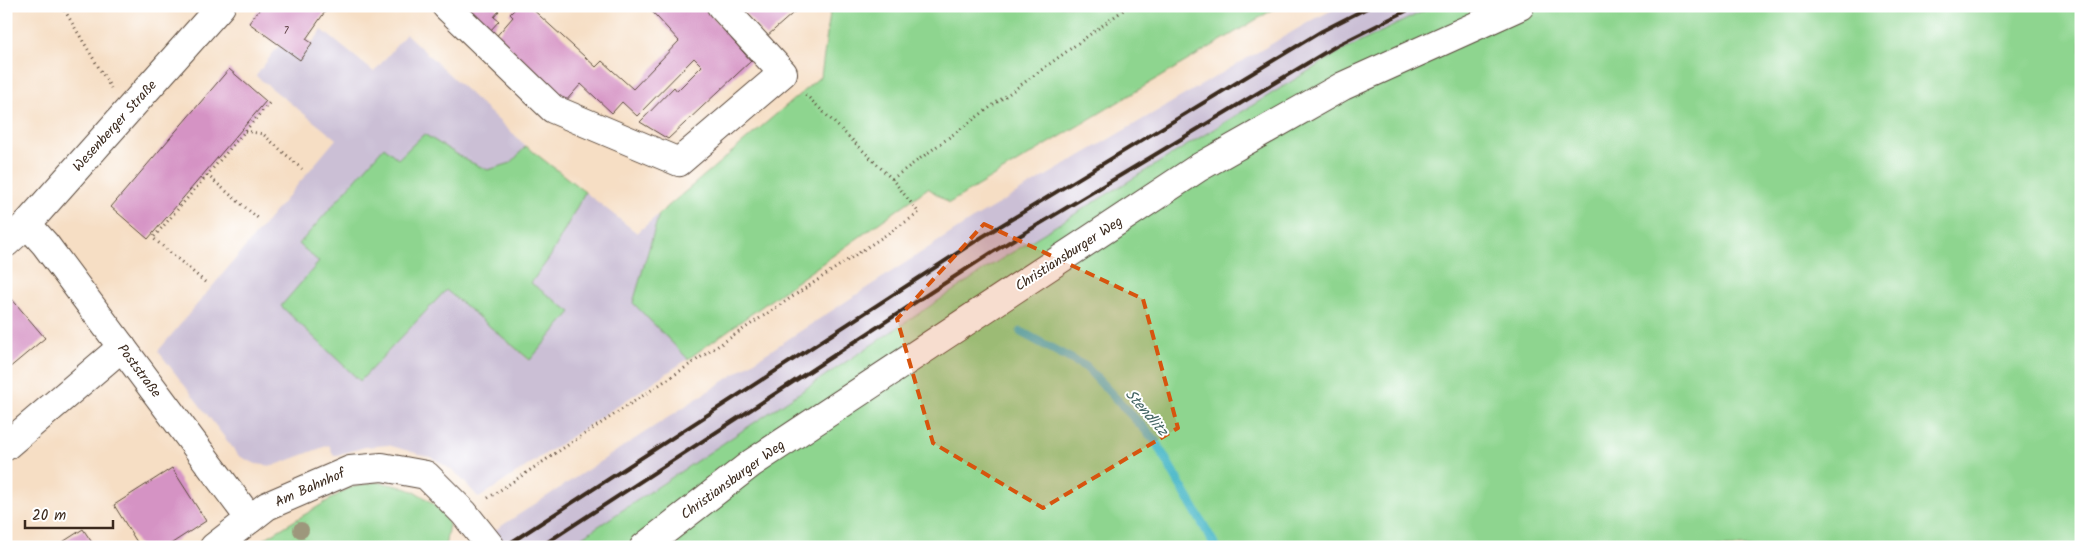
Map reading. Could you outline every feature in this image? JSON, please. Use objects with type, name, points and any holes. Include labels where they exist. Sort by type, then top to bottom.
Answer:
[{"type":"street","name":"Wesenberger Straße","points":[[6,243],[27,224],[221,6]]},
{"type":"street","points":[[446,6],[553,109],[680,162],[783,73],[721,6]]},
{"type":"street","name":"Christiansburger Weg","points":[[644,547],[752,463],[1198,168],[1343,86],[1520,6]]},
{"type":"street","name":"Poststraße","points":[[27,224],[45,244],[250,520]]},
{"type":"street","points":[[6,446],[122,348]]},
{"type":"street","name":"Am Bahnhof","points":[[214,547],[267,506],[350,470],[382,467],[426,475],[464,513],[491,547]]},
{"type":"path","points":[[62,6],[116,96],[130,108]]},
{"type":"path","points":[[892,179],[1129,6]]},
{"type":"path","points":[[464,513],[919,213],[892,179],[783,73]]},
{"type":"path","points":[[206,282],[153,238],[270,102]]},
{"type":"path","points":[[245,131],[263,134],[302,169]]},
{"type":"path","points":[[207,175],[259,219]]},
{"type":"highlighted area","points":[[984,224],[1143,299],[1178,428],[1043,508],[933,443],[897,319]]},
{"type":"shaded area","points":[[1340,6],[1434,6],[1338,53],[995,263],[567,547],[469,547],[971,220],[1309,22]]},
{"type":"shaded area","points":[[322,30],[374,72],[406,34],[526,146],[511,163],[488,170],[468,161],[398,159],[299,243],[319,261],[360,380],[446,289],[529,360],[571,312],[531,283],[550,257],[585,192],[637,233],[659,214],[634,303],[688,359],[479,498],[455,472],[433,458],[388,445],[365,447],[334,456],[329,445],[273,466],[256,464],[239,456],[158,351],[336,139],[256,76],[279,45],[300,59]]},
{"type":"green space","points":[[831,6],[1279,6],[949,203],[928,188],[688,359],[633,303],[659,214],[821,76]]},
{"type":"green space","points":[[1434,6],[2081,6],[2081,547],[567,547],[995,263],[1338,53]]},
{"type":"green space","points":[[424,134],[468,161],[488,170],[511,163],[526,146],[585,192],[550,257],[531,283],[571,312],[530,360],[446,290],[360,381],[281,306],[319,262],[299,244],[384,147],[398,159]]},
{"type":"green space","points":[[375,482],[408,489],[427,499],[435,506],[449,524],[445,547],[262,547],[259,542],[349,488]]},
{"type":"building","points":[[262,6],[329,6],[306,39],[312,43],[300,60],[249,23]]},
{"type":"building","points":[[460,6],[494,6],[499,11],[494,17],[499,21],[489,32]]},
{"type":"building","points":[[518,6],[529,6],[596,67],[602,61],[633,89],[679,41],[647,6],[703,6],[751,61],[668,139],[640,122],[674,87],[677,91],[702,66],[694,58],[637,116],[622,102],[612,113],[581,84],[564,103],[494,39],[513,17],[510,14]]},
{"type":"building","points":[[739,6],[801,6],[766,37]]},
{"type":"building","points":[[229,69],[266,101],[148,239],[111,207]]},
{"type":"building","points":[[11,298],[45,338],[8,369],[6,302]]},
{"type":"building","points":[[172,468],[206,521],[166,547],[140,547],[114,505]]},
{"type":"building","points":[[83,529],[95,547],[55,547]]},
{"type":"waterway","name":"Stendlitz","points":[[1021,332],[1086,367],[1154,439],[1216,547]]},
{"type":"railway","points":[[504,547],[982,237],[1322,31],[1371,6]]},
{"type":"railway","points":[[540,547],[991,253],[1336,46],[1416,6]]}]
